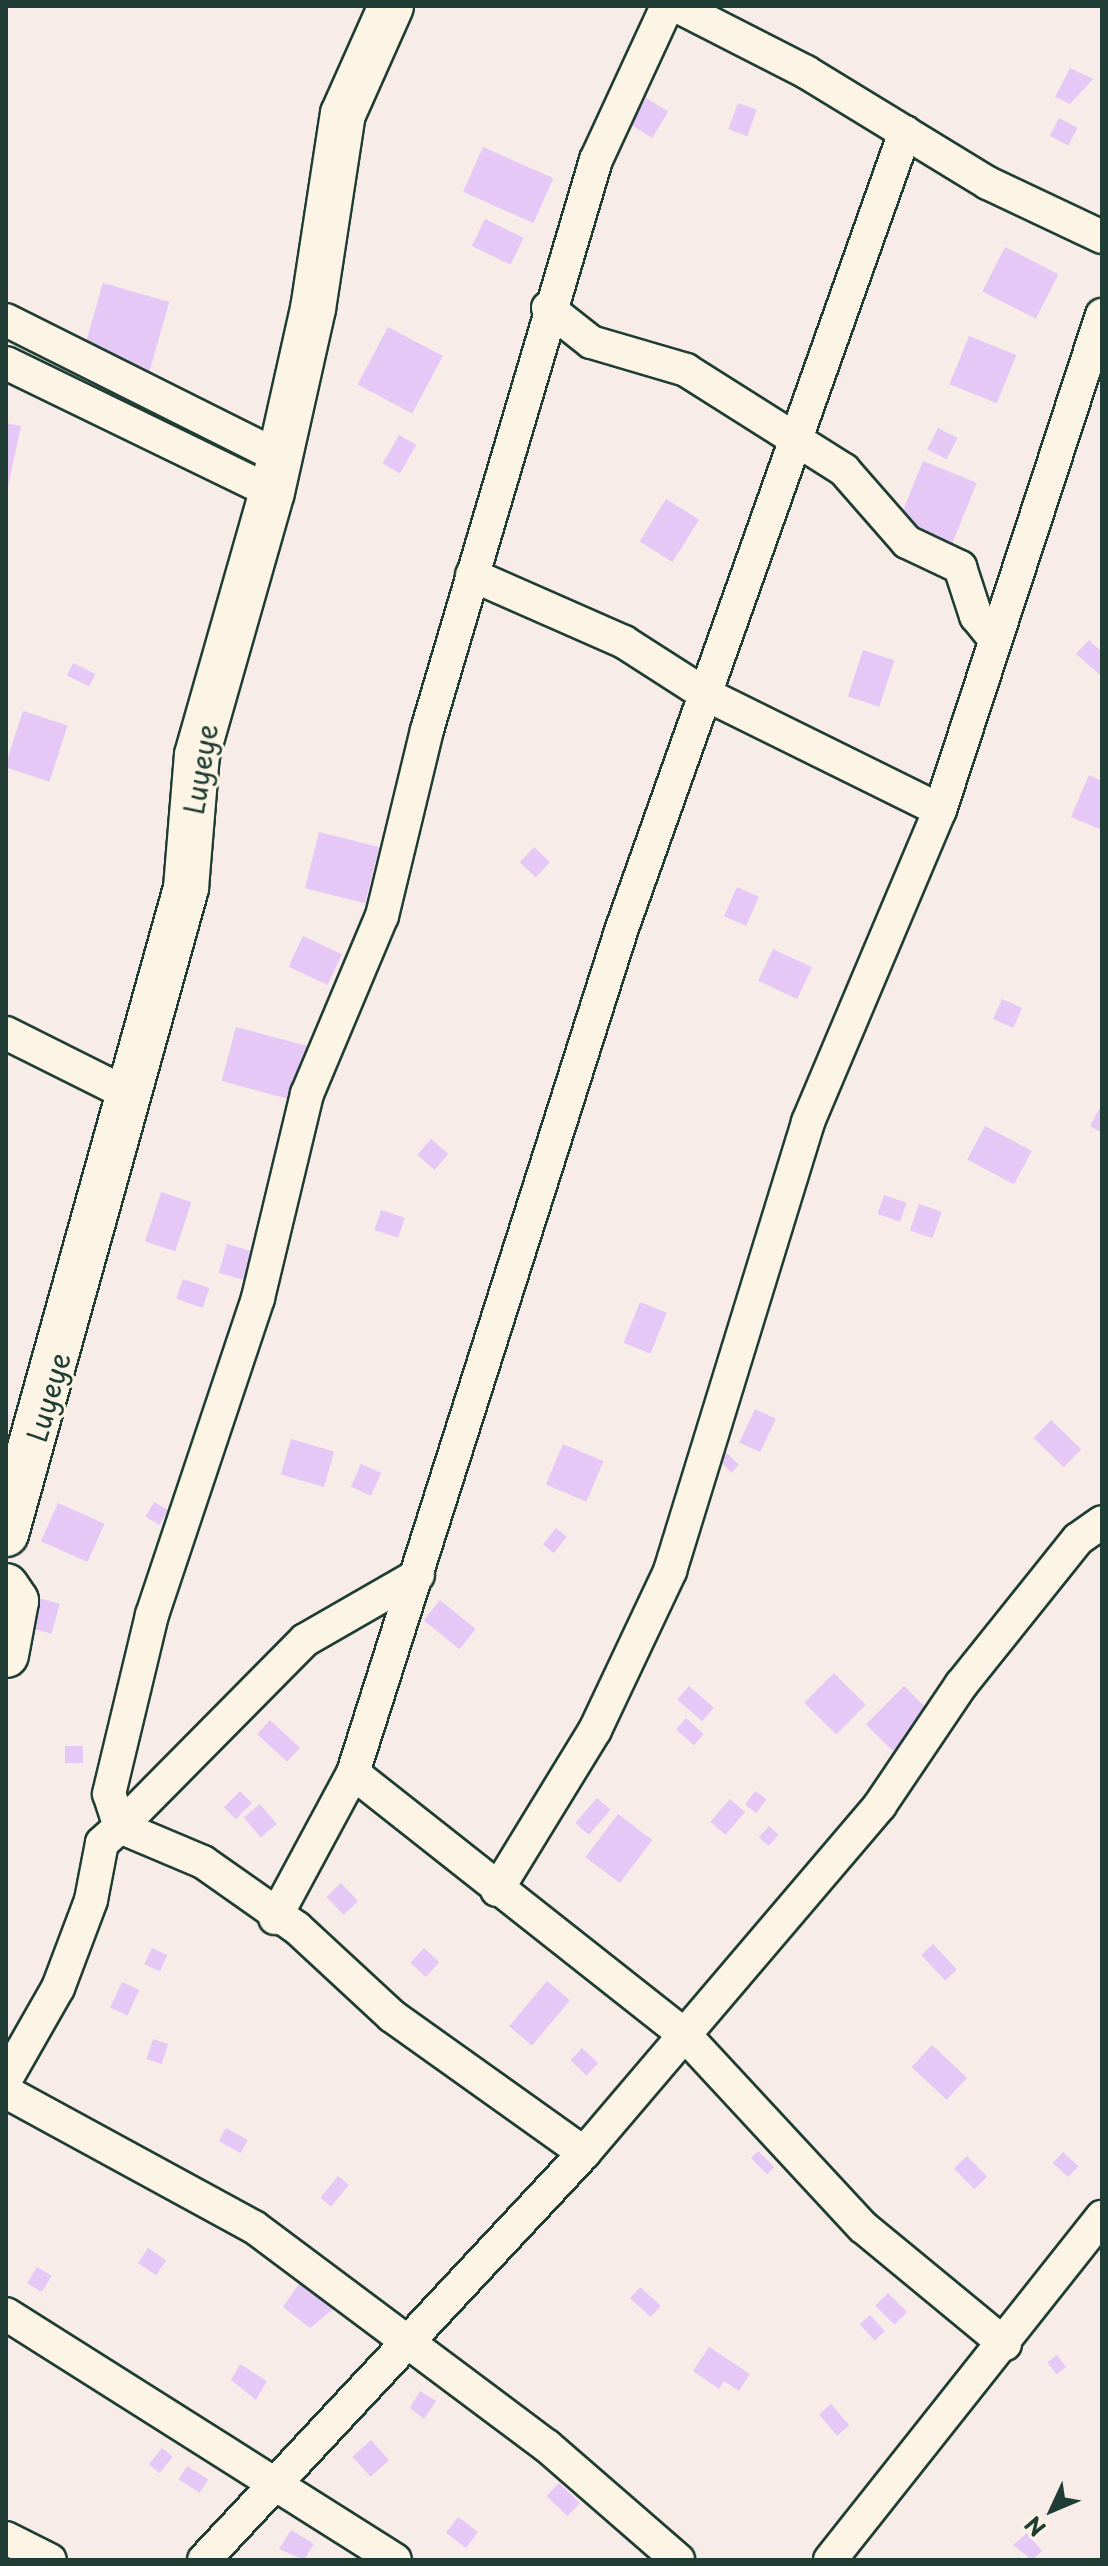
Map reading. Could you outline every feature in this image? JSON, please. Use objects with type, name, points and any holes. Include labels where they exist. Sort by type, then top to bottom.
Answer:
[{"type":"street","name":"Luyeye","points":[[6,1534],[132,1096],[186,888],[197,755],[275,474],[313,309],[343,114],[391,6]]},
{"type":"street","points":[[584,2153],[465,2063],[418,2037],[297,1928],[275,1918],[203,1862],[120,1827],[109,1794],[152,1615],[258,1298],[307,1094],[382,916],[472,575],[548,308],[596,160],[667,6]]},
{"type":"street","points":[[677,6],[905,132],[988,183],[1102,237]]},
{"type":"street","points":[[275,1918],[353,1773],[621,931],[705,694],[789,441],[905,132]]},
{"type":"street","points":[[548,308],[601,347],[686,370],[789,441],[864,487],[907,542],[960,567],[976,616],[994,638]]},
{"type":"street","points":[[497,1890],[595,1730],[670,1571],[808,1122],[940,810],[1102,315]]},
{"type":"street","points":[[6,320],[275,474]]},
{"type":"street","points":[[6,363],[275,474]]},
{"type":"street","points":[[472,575],[624,642],[705,694],[940,810]]},
{"type":"street","points":[[6,1033],[132,1096]]},
{"type":"street","points":[[204,2560],[584,2153],[880,1805],[961,1685],[1078,1539],[1102,1522]]},
{"type":"street","points":[[6,2079],[58,1988],[91,1900],[102,1843],[305,1640],[418,1575]]},
{"type":"street","points":[[6,1586],[16,1601],[6,1655]]},
{"type":"street","points":[[353,1773],[497,1890],[684,2034],[863,2227],[1005,2344]]},
{"type":"street","points":[[6,2092],[254,2227],[547,2446],[678,2560]]},
{"type":"street","points":[[830,2560],[1005,2344],[1102,2217]]},
{"type":"street","points":[[6,2314],[273,2486],[395,2560]]},
{"type":"street","points":[[6,2538],[50,2560]]},
{"type":"building","points":[[1070,68],[1093,79],[1070,104],[1055,97]]},
{"type":"building","points":[[646,98],[668,111],[652,138],[630,125]]},
{"type":"building","points":[[738,103],[757,110],[747,136],[728,129]]},
{"type":"building","points":[[1059,118],[1078,128],[1068,146],[1050,136]]},
{"type":"building","points":[[483,147],[553,178],[533,223],[463,192]]},
{"type":"building","points":[[485,219],[524,238],[510,265],[472,246]]},
{"type":"building","points":[[1005,247],[1058,274],[1036,319],[982,292]]},
{"type":"building","points":[[103,283],[169,302],[149,374],[82,355]]},
{"type":"building","points":[[388,327],[443,356],[412,413],[357,384]]},
{"type":"building","points":[[969,336],[1016,355],[997,403],[950,384]]},
{"type":"building","points":[[6,423],[21,426],[7,491],[6,491]]},
{"type":"building","points":[[938,428],[958,438],[947,459],[927,449]]},
{"type":"building","points":[[399,435],[416,445],[400,474],[382,464]]},
{"type":"building","points":[[923,461],[977,483],[952,544],[898,522]]},
{"type":"building","points":[[666,499],[699,520],[673,562],[640,541]]},
{"type":"building","points":[[1089,640],[1102,652],[1100,675],[1076,654]]},
{"type":"building","points":[[863,650],[894,660],[879,707],[848,697]]},
{"type":"building","points":[[73,663],[95,674],[89,687],[67,676]]},
{"type":"building","points":[[23,711],[68,726],[49,782],[6,768]]},
{"type":"building","points":[[1089,775],[1102,781],[1102,830],[1071,817]]},
{"type":"building","points":[[319,832],[379,847],[365,903],[305,888]]},
{"type":"building","points":[[534,847],[550,862],[536,877],[520,862]]},
{"type":"building","points":[[737,887],[759,897],[746,926],[724,916]]},
{"type":"building","points":[[303,936],[342,954],[328,985],[289,967]]},
{"type":"building","points":[[773,949],[812,967],[797,999],[758,981]]},
{"type":"building","points":[[1002,999],[1022,1008],[1013,1028],[993,1019]]},
{"type":"building","points":[[236,1027],[312,1047],[298,1102],[222,1081]]},
{"type":"building","points":[[1102,1104],[1102,1133],[1090,1126]]},
{"type":"building","points":[[985,1126],[1032,1151],[1014,1184],[967,1160]]},
{"type":"building","points":[[431,1139],[448,1154],[435,1170],[417,1155]]},
{"type":"building","points":[[161,1192],[191,1202],[175,1251],[145,1241]]},
{"type":"building","points":[[884,1195],[907,1203],[900,1222],[877,1214]]},
{"type":"building","points":[[919,1204],[942,1212],[933,1238],[910,1230]]},
{"type":"building","points":[[381,1210],[405,1218],[398,1238],[375,1230]]},
{"type":"building","points":[[227,1244],[252,1251],[244,1280],[219,1273]]},
{"type":"building","points":[[183,1279],[209,1288],[203,1308],[176,1299]]},
{"type":"building","points":[[640,1302],[667,1313],[650,1354],[624,1343]]},
{"type":"building","points":[[755,1409],[776,1419],[760,1452],[739,1443]]},
{"type":"building","points":[[1051,1420],[1081,1449],[1064,1467],[1034,1438]]},
{"type":"building","points":[[291,1439],[334,1451],[324,1487],[281,1475]]},
{"type":"building","points":[[563,1444],[604,1461],[586,1502],[546,1485]]},
{"type":"building","points":[[727,1453],[739,1465],[731,1473],[719,1461]]},
{"type":"building","points":[[361,1464],[381,1473],[371,1496],[351,1487]]},
{"type":"building","points":[[154,1502],[168,1510],[159,1525],[146,1517]]},
{"type":"building","points":[[58,1503],[105,1524],[88,1562],[41,1541]]},
{"type":"building","points":[[556,1528],[567,1537],[554,1553],[543,1544]]},
{"type":"building","points":[[32,1596],[60,1604],[51,1634],[23,1626]]},
{"type":"building","points":[[440,1600],[476,1629],[459,1649],[424,1620]]},
{"type":"building","points":[[834,1673],[866,1705],[836,1735],[804,1703]]},
{"type":"building","points":[[689,1686],[714,1708],[702,1721],[677,1700]]},
{"type":"building","points":[[904,1686],[931,1713],[893,1751],[866,1724]]},
{"type":"building","points":[[686,1718],[704,1734],[694,1745],[676,1729]]},
{"type":"building","points":[[270,1720],[300,1748],[287,1762],[257,1734]]},
{"type":"building","points":[[65,1746],[83,1746],[83,1763],[65,1763]]},
{"type":"building","points":[[240,1791],[252,1803],[236,1819],[224,1807]]},
{"type":"building","points":[[755,1791],[766,1799],[756,1813],[745,1805]]},
{"type":"building","points":[[597,1798],[611,1810],[589,1835],[575,1823]]},
{"type":"building","points":[[730,1799],[745,1812],[725,1835],[710,1822]]},
{"type":"building","points":[[260,1804],[277,1824],[261,1837],[244,1817]]},
{"type":"building","points":[[618,1814],[652,1840],[620,1883],[586,1857]]},
{"type":"building","points":[[769,1826],[779,1835],[769,1846],[759,1837]]},
{"type":"building","points":[[341,1883],[358,1901],[343,1915],[326,1897]]},
{"type":"building","points":[[933,1944],[957,1970],[945,1981],[921,1955]]},
{"type":"building","points":[[152,1948],[167,1955],[160,1971],[144,1964]]},
{"type":"building","points":[[424,1948],[439,1962],[426,1977],[410,1963]]},
{"type":"building","points":[[547,1981],[570,2000],[532,2045],[509,2026]]},
{"type":"building","points":[[122,1982],[139,1990],[127,2015],[110,2007]]},
{"type":"building","points":[[153,2039],[168,2044],[162,2064],[147,2059]]},
{"type":"building","points":[[932,2045],[967,2078],[947,2100],[912,2067]]},
{"type":"building","points":[[582,2048],[598,2063],[586,2075],[570,2060]]},
{"type":"building","points":[[226,2128],[248,2140],[241,2153],[219,2141]]},
{"type":"building","points":[[758,2151],[774,2167],[767,2174],[751,2158]]},
{"type":"building","points":[[1063,2152],[1078,2166],[1068,2177],[1053,2163]]},
{"type":"building","points":[[967,2156],[987,2177],[974,2189],[954,2169]]},
{"type":"building","points":[[338,2176],[349,2185],[331,2207],[320,2198]]},
{"type":"building","points":[[148,2248],[166,2260],[156,2275],[138,2263]]},
{"type":"building","points":[[37,2267],[52,2276],[42,2292],[27,2283]]},
{"type":"building","points":[[301,2281],[336,2307],[310,2328],[283,2307]]},
{"type":"building","points":[[640,2287],[661,2306],[651,2317],[630,2298]]},
{"type":"building","points":[[888,2293],[907,2312],[894,2325],[875,2306]]},
{"type":"building","points":[[870,2315],[885,2331],[875,2341],[860,2325]]},
{"type":"building","points":[[709,2347],[750,2374],[739,2391],[724,2381],[719,2389],[693,2371]]},
{"type":"building","points":[[1057,2355],[1066,2367],[1056,2374],[1047,2362]]},
{"type":"building","points":[[240,2364],[267,2381],[256,2400],[231,2380]]},
{"type":"building","points":[[420,2391],[436,2401],[424,2419],[410,2408]]},
{"type":"building","points":[[831,2404],[849,2425],[837,2436],[819,2414]]},
{"type":"building","points":[[371,2440],[389,2460],[370,2477],[352,2457]]},
{"type":"building","points":[[162,2448],[173,2457],[160,2473],[149,2464]]},
{"type":"building","points":[[187,2466],[208,2479],[200,2493],[179,2480]]},
{"type":"building","points":[[559,2483],[580,2503],[567,2516],[546,2496]]},
{"type":"building","points":[[458,2517],[478,2532],[466,2548],[446,2533]]},
{"type":"building","points":[[291,2530],[314,2544],[304,2560],[279,2549]]},
{"type":"building","points":[[1027,2533],[1042,2551],[1032,2560],[1013,2545]]}]
